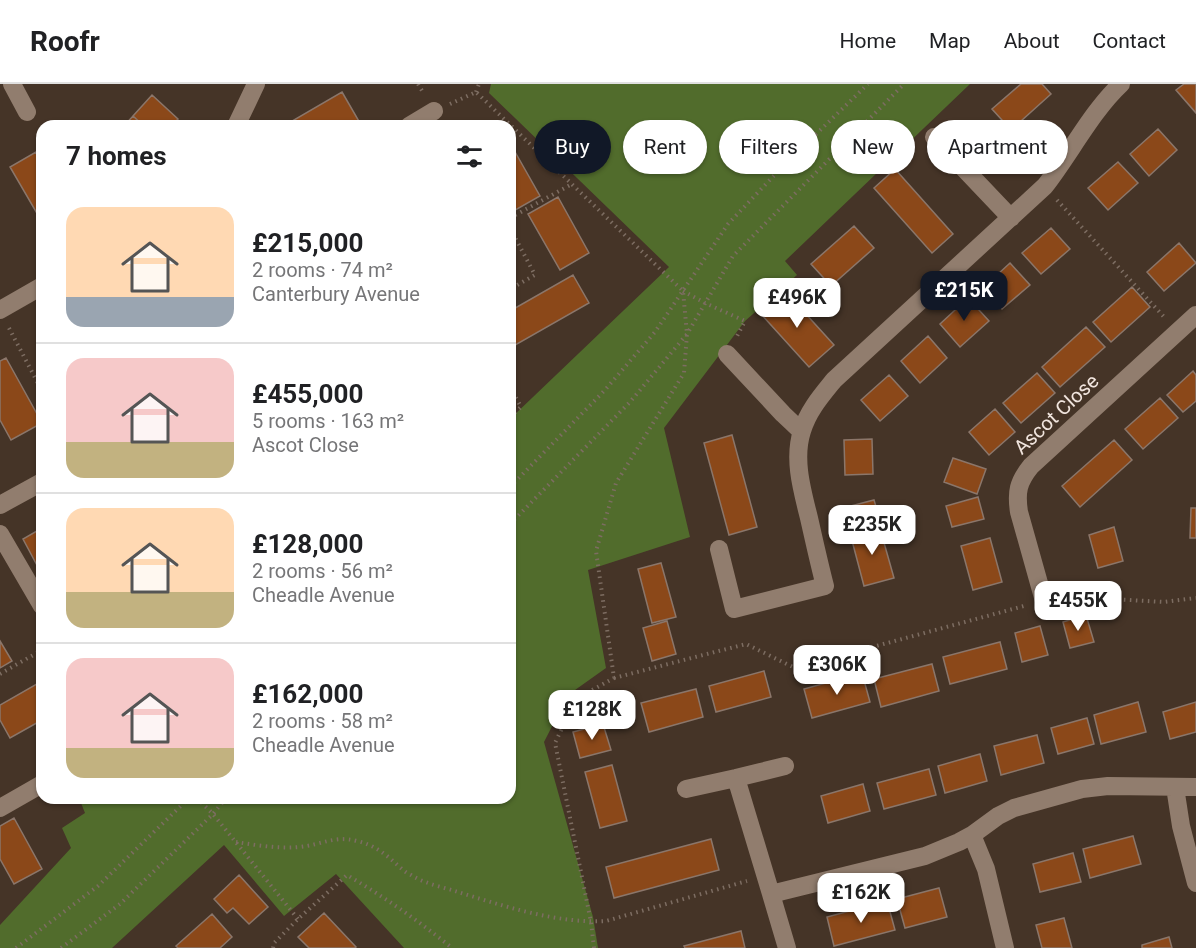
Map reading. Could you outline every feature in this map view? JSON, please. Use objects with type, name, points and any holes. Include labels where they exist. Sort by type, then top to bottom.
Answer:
[{"type":"street","points":[[12,84],[27,112]]},
{"type":"street","points":[[239,120],[256,84]]},
{"type":"street","points":[[719,549],[734,609],[825,586],[798,465],[801,431],[809,413],[834,380],[1045,186],[1099,109],[1120,84]]},
{"type":"street","points":[[419,120],[434,111]]},
{"type":"street","points":[[969,174],[1011,218]]},
{"type":"street","points":[[3,315],[36,290]]},
{"type":"street","name":"Ascot Close","points":[[1044,601],[1019,513],[1018,487],[1023,476],[1040,458],[1190,325]]},
{"type":"street","points":[[727,354],[801,431]]},
{"type":"street","points":[[0,505],[36,485]]},
{"type":"street","points":[[0,534],[36,596]]},
{"type":"street","points":[[686,789],[784,766]]},
{"type":"street","points":[[736,778],[787,948]]},
{"type":"street","points":[[771,894],[926,856],[972,835],[1014,807],[1082,789],[1108,786],[1196,787]]},
{"type":"street","points":[[0,808],[36,787]]},
{"type":"street","points":[[1175,787],[1196,883]]},
{"type":"street","points":[[972,835],[986,869],[1005,948]]},
{"type":"path","points":[[477,92],[479,84]]},
{"type":"path","points":[[516,481],[605,390],[655,333],[728,224],[784,165],[868,84]]},
{"type":"path","points":[[516,518],[630,402],[687,334],[733,256],[904,84]]},
{"type":"path","points":[[434,111],[477,92]]},
{"type":"path","points":[[477,92],[506,120]]},
{"type":"path","points":[[516,130],[683,291],[745,321],[727,354]]},
{"type":"path","points":[[516,215],[572,184]]},
{"type":"path","points":[[1045,186],[1190,325]]},
{"type":"path","points":[[516,239],[535,275],[516,286]]},
{"type":"path","points":[[614,678],[596,551],[616,483],[684,373],[687,334],[683,291]]},
{"type":"path","points":[[3,315],[36,379]]},
{"type":"path","points":[[516,397],[521,406],[516,411]]},
{"type":"path","points":[[594,948],[591,922],[555,744],[576,699],[614,678],[746,644],[795,668],[1044,601],[1077,597],[1164,602],[1196,598]]},
{"type":"path","points":[[0,674],[36,653]]},
{"type":"path","points":[[16,948],[99,886],[183,804]]},
{"type":"path","points":[[203,804],[298,919]]},
{"type":"path","points":[[61,948],[120,904],[221,804]]},
{"type":"path","points":[[236,842],[283,848],[309,846],[344,838],[359,841],[382,852],[410,875],[422,880],[537,914],[591,922],[606,921],[765,876]]},
{"type":"path","points":[[273,948],[274,943],[298,919],[347,875],[384,897],[453,948]]},
{"type":"green space","points":[[491,84],[970,84],[932,120],[927,120],[927,125],[915,137],[915,120],[831,120],[831,174],[876,174],[785,261],[797,275],[745,321],[664,428],[690,537],[588,570],[606,668],[568,695],[544,742],[593,917],[598,948],[404,948],[336,874],[284,916],[224,845],[112,948],[0,948],[0,925],[71,848],[62,828],[85,813],[81,804],[516,804],[516,413],[669,267],[573,174],[611,174],[611,120],[534,120],[534,136],[489,93]]},
{"type":"building","points":[[1021,84],[1042,84],[1051,94],[1022,120],[1002,120],[992,109]]},
{"type":"building","points":[[1184,84],[1196,84],[1196,113],[1176,90]]},
{"type":"building","points":[[342,92],[358,120],[294,120]]},
{"type":"building","points":[[152,95],[178,119],[137,120],[133,116]]},
{"type":"building","points":[[1158,129],[1177,150],[1149,176],[1130,154]]},
{"type":"building","points":[[36,152],[36,212],[10,167]]},
{"type":"building","points":[[516,154],[540,196],[516,210]]},
{"type":"building","points":[[1118,162],[1138,183],[1108,210],[1088,188]]},
{"type":"building","points":[[889,174],[899,174],[953,234],[932,253],[874,188]]},
{"type":"building","points":[[558,197],[589,253],[560,270],[528,214]]},
{"type":"building","points":[[854,226],[874,248],[831,286],[811,264]]},
{"type":"building","points":[[1051,228],[1070,249],[1041,274],[1022,253]]},
{"type":"building","points":[[1179,243],[1196,263],[1164,291],[1147,272]]},
{"type":"building","points":[[1010,263],[1030,285],[1002,309],[983,288]]},
{"type":"building","points":[[573,275],[589,303],[516,345],[516,308]]},
{"type":"building","points":[[1132,287],[1150,307],[1111,342],[1093,322]]},
{"type":"building","points":[[785,291],[834,345],[809,367],[760,313]]},
{"type":"building","points":[[968,298],[989,321],[960,347],[940,324]]},
{"type":"building","points":[[1086,327],[1105,347],[1060,387],[1042,367]]},
{"type":"building","points":[[928,336],[947,358],[920,383],[901,361]]},
{"type":"building","points":[[6,358],[36,412],[36,426],[11,440],[0,420],[0,361]]},
{"type":"building","points":[[1193,371],[1196,375],[1196,401],[1183,412],[1167,395]]},
{"type":"building","points":[[1037,373],[1055,393],[1021,423],[1003,403]]},
{"type":"building","points":[[889,375],[908,396],[880,421],[861,400]]},
{"type":"building","points":[[1160,398],[1178,418],[1143,449],[1125,429]]},
{"type":"building","points":[[995,409],[1015,432],[989,455],[969,432]]},
{"type":"building","points":[[732,435],[757,527],[729,535],[704,443]]},
{"type":"building","points":[[872,439],[873,474],[845,475],[844,440]]},
{"type":"building","points":[[1114,440],[1132,460],[1080,507],[1062,486]]},
{"type":"building","points":[[953,458],[986,469],[977,494],[944,482]]},
{"type":"building","points":[[978,497],[984,519],[952,527],[946,506]]},
{"type":"building","points":[[874,500],[880,520],[849,529],[843,508]]},
{"type":"building","points":[[1191,508],[1196,508],[1196,538],[1190,538]]},
{"type":"building","points":[[879,525],[894,578],[864,586],[850,533]]},
{"type":"building","points":[[1114,527],[1123,561],[1098,568],[1089,535]]},
{"type":"building","points":[[36,531],[36,563],[23,539]]},
{"type":"building","points":[[990,538],[1002,582],[973,590],[961,546]]},
{"type":"building","points":[[661,563],[676,617],[652,623],[638,569]]},
{"type":"building","points":[[1086,615],[1094,642],[1070,648],[1063,622]]},
{"type":"building","points":[[667,621],[676,654],[652,661],[643,628]]},
{"type":"building","points":[[1040,626],[1048,655],[1022,662],[1015,633]]},
{"type":"building","points":[[0,641],[12,661],[0,668]]},
{"type":"building","points":[[1000,642],[1007,669],[950,684],[943,657]]},
{"type":"building","points":[[932,664],[939,691],[881,707],[874,679]]},
{"type":"building","points":[[764,671],[771,697],[716,712],[709,686]]},
{"type":"building","points":[[862,673],[870,702],[812,718],[804,689]]},
{"type":"building","points":[[36,684],[36,723],[10,738],[0,720],[0,705]]},
{"type":"building","points":[[696,689],[703,717],[649,732],[641,703]]},
{"type":"building","points":[[1138,702],[1146,732],[1101,744],[1094,715]]},
{"type":"building","points":[[1196,702],[1196,732],[1170,739],[1163,712]]},
{"type":"building","points":[[1087,718],[1094,744],[1058,754],[1051,728]]},
{"type":"building","points":[[603,724],[611,750],[580,758],[573,732]]},
{"type":"building","points":[[1037,735],[1044,763],[1001,775],[994,746]]},
{"type":"building","points":[[980,754],[987,781],[945,793],[938,766]]},
{"type":"building","points":[[612,765],[627,821],[600,828],[585,772]]},
{"type":"building","points":[[929,769],[936,795],[884,809],[877,783]]},
{"type":"building","points":[[863,784],[870,811],[828,823],[821,796]]},
{"type":"building","points":[[14,818],[42,869],[14,884],[0,859],[0,826]]},
{"type":"building","points":[[1133,836],[1141,864],[1090,878],[1083,849]]},
{"type":"building","points":[[711,839],[719,870],[614,898],[606,867]]},
{"type":"building","points":[[1073,853],[1081,882],[1040,892],[1033,864]]},
{"type":"building","points":[[239,875],[268,907],[249,924],[233,908],[227,913],[214,899]]},
{"type":"building","points":[[939,888],[947,917],[905,928],[897,899]]},
{"type":"building","points":[[887,901],[895,930],[834,946],[827,917]]},
{"type":"building","points":[[324,913],[355,948],[309,948],[298,937]]},
{"type":"building","points":[[212,914],[232,937],[220,948],[178,948],[176,946]]},
{"type":"building","points":[[1064,918],[1072,948],[1042,948],[1036,925]]},
{"type":"building","points":[[741,931],[745,948],[685,948],[684,946]]},
{"type":"building","points":[[1169,937],[1172,948],[1142,948],[1142,945]]}]
